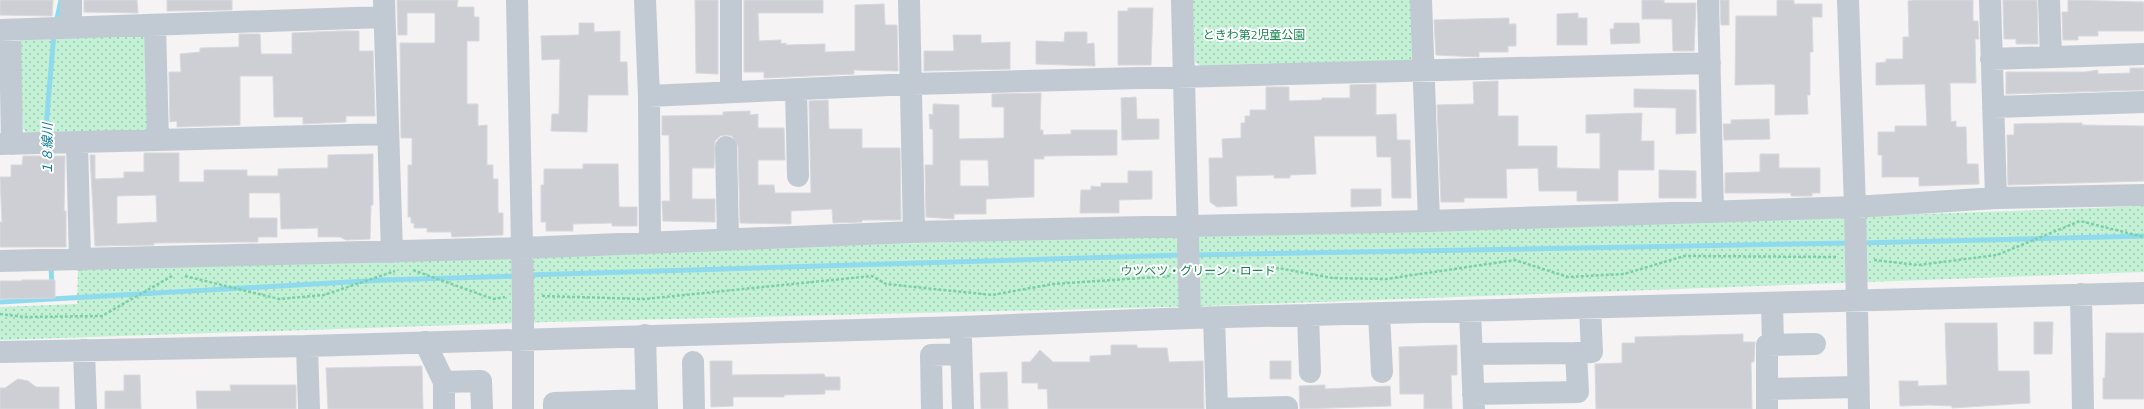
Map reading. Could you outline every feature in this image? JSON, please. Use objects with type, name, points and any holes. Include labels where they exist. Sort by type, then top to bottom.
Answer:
[{"type":"street","points":[[71,0],[71,28]]},
{"type":"street","points":[[517,0],[524,409]]},
{"type":"street","points":[[645,0],[649,96],[650,242]]},
{"type":"street","points":[[731,0],[731,91]]},
{"type":"street","points":[[909,0],[914,232]]},
{"type":"street","points":[[1182,0],[1190,318]]},
{"type":"street","points":[[1421,0],[1429,221]]},
{"type":"street","points":[[1708,0],[1713,212]]},
{"type":"street","points":[[1848,0],[1855,207],[1859,409]]},
{"type":"street","points":[[1990,0],[1996,198]]},
{"type":"street","points":[[2049,0],[2051,57]]},
{"type":"street","points":[[388,134],[6,144],[5,30],[155,25],[384,9],[388,134],[398,263]]},
{"type":"street","points":[[155,25],[158,140]]},
{"type":"street","points":[[1991,59],[2144,54]]},
{"type":"street","points":[[649,96],[731,91],[796,90],[912,84],[1710,63]]},
{"type":"street","points":[[796,90],[798,176]]},
{"type":"street","points":[[1993,107],[2144,102]]},
{"type":"street","points":[[77,143],[80,260]]},
{"type":"street","points":[[726,147],[728,239]]},
{"type":"street","points":[[0,261],[80,260],[398,263],[522,248],[650,242],[914,232],[1429,221],[1855,207],[1996,198],[2144,195]]},
{"type":"street","points":[[0,352],[306,346],[961,327],[1190,318],[2144,292]]},
{"type":"street","points":[[2081,294],[2083,409]]},
{"type":"street","points":[[1772,303],[1773,345]]},
{"type":"street","points":[[1472,354],[1592,352],[1590,308]]},
{"type":"street","points":[[1470,311],[1474,401],[1565,400],[1578,392],[1576,353]]},
{"type":"street","points":[[1379,314],[1382,372]]},
{"type":"street","points":[[1308,315],[1310,372]]},
{"type":"street","points":[[1214,318],[1217,409],[1287,407]]},
{"type":"street","points":[[961,327],[963,409]]},
{"type":"street","points":[[554,409],[554,403],[646,404],[645,335]]},
{"type":"street","points":[[425,342],[444,382],[444,409]]},
{"type":"street","points":[[1815,344],[1767,345],[1767,399],[1858,387]]},
{"type":"street","points":[[306,346],[309,409]]},
{"type":"street","points":[[84,350],[86,409]]},
{"type":"street","points":[[932,409],[931,355],[961,354]]},
{"type":"street","points":[[692,362],[694,409]]},
{"type":"street","points":[[444,382],[481,381],[482,409]]},
{"type":"path","points":[[183,276],[279,299],[324,295],[398,263],[493,299],[523,295],[644,299],[872,276],[886,284],[992,295],[1054,284],[1131,277],[1189,275],[1278,268],[1332,278],[1386,279],[1515,260],[1568,277],[1624,274],[1684,256],[1762,255],[1855,258],[1918,265],[1997,255],[2080,221],[2144,237]]},
{"type":"path","points":[[0,314],[24,317],[102,316],[176,274]]},
{"type":"green space","name":"ときわ第2児童公園","points":[[1192,0],[1412,0],[1415,66],[1204,69],[1195,62]]},
{"type":"green space","points":[[140,30],[147,36],[151,133],[28,135],[23,128],[18,42],[25,35]]},
{"type":"green space","name":"ウツベツ・グリーン・ロード","points":[[2144,206],[2144,272],[1206,306],[549,322],[0,340],[0,307],[77,304],[78,268],[1778,219]]},
{"type":"building","points":[[0,0],[53,0],[52,16],[0,15]]},
{"type":"building","points":[[84,0],[137,0],[138,13],[84,12]]},
{"type":"building","points":[[167,0],[232,0],[232,10],[167,11]]},
{"type":"building","points":[[397,0],[458,0],[457,7],[474,7],[474,17],[479,17],[479,41],[467,41],[467,104],[478,104],[478,126],[487,125],[487,165],[493,165],[493,179],[498,179],[498,213],[503,213],[503,235],[452,237],[451,232],[427,232],[427,228],[414,228],[414,223],[411,223],[411,217],[408,217],[408,165],[412,165],[412,138],[401,138],[400,43],[435,43],[435,13],[407,13],[407,35],[398,35]]},
{"type":"building","points":[[695,0],[718,0],[718,74],[696,73]]},
{"type":"building","points":[[744,0],[823,0],[823,13],[758,13],[759,41],[781,40],[781,44],[786,43],[786,45],[825,44],[825,52],[855,51],[855,5],[884,4],[885,25],[897,25],[898,71],[854,70],[854,74],[764,78],[764,72],[744,72]]},
{"type":"building","points":[[1642,0],[1664,0],[1664,3],[1696,3],[1694,51],[1673,51],[1672,19],[1642,19]]},
{"type":"building","points":[[1720,0],[1729,0],[1729,25],[1721,25]]},
{"type":"building","points":[[1777,0],[1794,0],[1794,4],[1822,4],[1822,17],[1812,17],[1813,52],[1810,52],[1810,95],[1807,95],[1808,114],[1775,115],[1775,85],[1735,85],[1736,16],[1777,16]]},
{"type":"building","points":[[1973,0],[1973,21],[1978,21],[1979,39],[1975,39],[1976,83],[1950,83],[1951,122],[1956,121],[1956,127],[1966,127],[1967,164],[1978,164],[1979,184],[1919,186],[1919,177],[1882,177],[1882,155],[1878,155],[1878,132],[1895,132],[1895,126],[1927,126],[1925,84],[1876,85],[1876,63],[1886,62],[1886,59],[1903,59],[1903,37],[1909,37],[1908,1]]},
{"type":"building","points":[[2003,0],[2037,0],[2038,44],[2016,44],[2016,39],[2004,39]]},
{"type":"building","points":[[2068,0],[2144,2],[2144,31],[2098,31],[2098,36],[2078,36],[2078,40],[2063,40],[2062,12],[2068,12]]},
{"type":"building","points":[[1128,8],[1153,8],[1151,65],[1118,65],[1118,11],[1128,11]]},
{"type":"building","points":[[1578,13],[1578,18],[1587,18],[1587,45],[1557,45],[1557,14]]},
{"type":"building","points":[[1509,18],[1509,24],[1516,24],[1516,46],[1508,46],[1508,52],[1479,52],[1479,57],[1436,55],[1434,20]]},
{"type":"building","points":[[579,23],[594,23],[594,32],[620,31],[620,62],[627,62],[628,95],[588,95],[587,132],[551,131],[552,114],[559,114],[560,59],[542,60],[541,36],[579,35]]},
{"type":"building","points":[[1614,23],[1639,23],[1640,43],[1611,44],[1610,29],[1614,29]]},
{"type":"building","points":[[359,31],[359,51],[373,51],[375,116],[346,116],[346,122],[303,124],[303,117],[274,117],[273,76],[240,76],[240,125],[177,127],[177,121],[170,122],[169,72],[181,72],[180,54],[200,52],[200,48],[239,47],[239,34],[260,34],[261,54],[292,54],[292,33]]},
{"type":"building","points":[[1065,32],[1087,32],[1087,44],[1094,43],[1095,66],[1036,64],[1036,41],[1064,42]]},
{"type":"building","points":[[953,35],[981,35],[981,43],[1010,42],[1010,69],[924,71],[924,51],[954,51]]},
{"type":"building","points":[[2130,68],[2144,68],[2144,90],[2006,94],[2006,72],[2085,72],[2098,70],[2098,74],[2130,73]]},
{"type":"building","points":[[1498,81],[1498,116],[1518,116],[1518,146],[1557,146],[1557,168],[1600,169],[1600,133],[1586,133],[1586,115],[1642,113],[1641,141],[1654,141],[1654,170],[1618,170],[1618,201],[1577,201],[1577,191],[1539,191],[1538,168],[1506,169],[1507,198],[1464,198],[1464,202],[1441,202],[1437,105],[1474,104],[1473,82]]},
{"type":"building","points":[[1376,84],[1376,115],[1396,114],[1397,140],[1410,140],[1411,198],[1392,198],[1391,157],[1377,157],[1376,136],[1314,136],[1316,174],[1290,175],[1290,178],[1274,178],[1274,175],[1236,176],[1237,206],[1217,207],[1210,202],[1209,158],[1223,158],[1222,139],[1241,138],[1241,123],[1245,123],[1245,116],[1250,116],[1250,110],[1266,110],[1266,87],[1289,87],[1289,101],[1322,100],[1322,98],[1350,98],[1350,85]]},
{"type":"building","points":[[1634,89],[1696,90],[1696,133],[1676,134],[1676,108],[1634,107]]},
{"type":"building","points":[[1041,93],[1040,130],[1043,130],[1043,135],[1071,134],[1071,130],[1117,130],[1117,155],[1044,156],[1044,159],[1034,159],[1034,197],[986,199],[986,214],[954,214],[954,219],[926,217],[925,165],[933,165],[933,129],[930,129],[929,114],[933,115],[933,104],[959,105],[959,139],[1004,138],[1004,107],[992,107],[992,94]],"holes":[[[960,160],[988,160],[989,186],[960,186]]]},
{"type":"building","points":[[1136,97],[1137,119],[1159,119],[1159,139],[1122,140],[1121,98]]},
{"type":"building","points":[[828,100],[829,129],[862,129],[862,148],[900,148],[901,220],[862,220],[862,222],[833,223],[832,209],[791,211],[791,224],[740,223],[738,146],[732,136],[726,135],[720,136],[715,141],[714,168],[692,168],[692,199],[715,199],[715,222],[663,221],[662,201],[670,201],[669,135],[662,135],[662,116],[723,115],[723,112],[750,111],[750,115],[758,114],[758,128],[784,128],[785,160],[758,160],[758,185],[774,185],[775,193],[811,193],[809,101]]},
{"type":"building","points":[[1769,119],[1770,139],[1724,140],[1723,124],[1731,124],[1731,120]]},
{"type":"building","points":[[2082,123],[2082,125],[2144,126],[2144,181],[2008,185],[2007,135],[2014,135],[2014,124]]},
{"type":"building","points":[[144,153],[179,153],[179,182],[204,182],[204,170],[247,170],[247,176],[278,176],[278,169],[328,168],[328,155],[373,154],[373,205],[371,205],[370,239],[346,240],[340,237],[318,237],[318,228],[281,229],[280,193],[249,193],[249,218],[277,218],[277,237],[258,237],[258,242],[154,243],[154,245],[95,246],[90,155],[95,155],[95,179],[124,178],[124,172],[144,172]],"holes":[[[156,195],[157,222],[117,224],[117,196]]]},
{"type":"building","points":[[1760,154],[1779,154],[1779,168],[1820,168],[1820,193],[1812,193],[1812,196],[1791,196],[1791,193],[1725,193],[1725,173],[1760,172]]},
{"type":"building","points":[[23,156],[65,156],[64,211],[66,211],[66,247],[0,247],[0,222],[2,222],[0,177],[11,177],[11,165],[22,165]]},
{"type":"building","points":[[583,164],[618,164],[619,207],[637,207],[637,226],[612,226],[612,223],[573,224],[573,231],[546,231],[546,222],[541,222],[541,185],[544,185],[544,169],[583,169]]},
{"type":"building","points":[[1659,170],[1696,171],[1696,198],[1659,198]]},
{"type":"building","points":[[1128,171],[1152,171],[1152,199],[1119,200],[1119,213],[1080,213],[1081,190],[1091,190],[1091,186],[1101,187],[1101,183],[1128,183]]},
{"type":"building","points":[[1351,189],[1381,189],[1381,206],[1351,207]]},
{"type":"building","points":[[55,280],[55,298],[0,299],[0,281]]},
{"type":"building","points":[[2034,322],[2053,322],[2052,354],[2034,354]]},
{"type":"building","points":[[1945,323],[1997,323],[1998,371],[2029,371],[2030,403],[1952,408],[1952,406],[1929,405],[1900,406],[1899,381],[1918,381],[1918,386],[1947,385]]},
{"type":"building","points":[[2106,333],[2144,333],[2144,399],[2103,399]]},
{"type":"building","points":[[1743,334],[1743,342],[1755,342],[1754,362],[1751,362],[1752,409],[1596,409],[1595,364],[1622,363],[1622,343],[1635,343],[1635,337]]},
{"type":"building","points":[[1111,345],[1137,345],[1137,348],[1167,348],[1169,362],[1203,361],[1204,409],[1048,409],[1047,389],[1038,389],[1038,383],[1022,383],[1022,362],[1030,362],[1040,350],[1053,362],[1090,362],[1090,356],[1111,355]]},
{"type":"building","points":[[1457,345],[1457,375],[1451,375],[1452,409],[1424,409],[1424,394],[1400,394],[1399,347]]},
{"type":"building","points":[[710,361],[732,361],[732,375],[824,374],[825,377],[840,377],[840,390],[825,390],[825,394],[784,395],[784,397],[733,397],[733,406],[711,407]]},
{"type":"building","points":[[1270,361],[1291,361],[1291,379],[1270,379]]},
{"type":"building","points":[[422,366],[423,409],[328,409],[326,368]]},
{"type":"building","points":[[1007,372],[1008,409],[981,409],[980,373]]},
{"type":"building","points":[[124,375],[140,375],[141,409],[105,409],[105,391],[124,391]]},
{"type":"building","points":[[18,379],[28,381],[36,387],[59,387],[59,409],[0,409],[0,388],[5,388]]},
{"type":"building","points":[[230,385],[296,385],[296,409],[197,409],[196,391],[231,391]]},
{"type":"building","points":[[1325,385],[1325,389],[1390,386],[1391,406],[1300,409],[1299,386]]},
{"type":"waterway","name":"１８線川","points":[[56,23],[61,0]]},
{"type":"waterway","name":"１８線川","points":[[45,139],[54,33]]},
{"type":"waterway","points":[[1861,243],[2144,236]]},
{"type":"waterway","points":[[1193,255],[1851,243]]},
{"type":"waterway","points":[[528,275],[1183,255]]},
{"type":"waterway","name":"１８線川","points":[[51,265],[52,287]]},
{"type":"waterway","points":[[0,302],[384,280],[518,276]]}]
